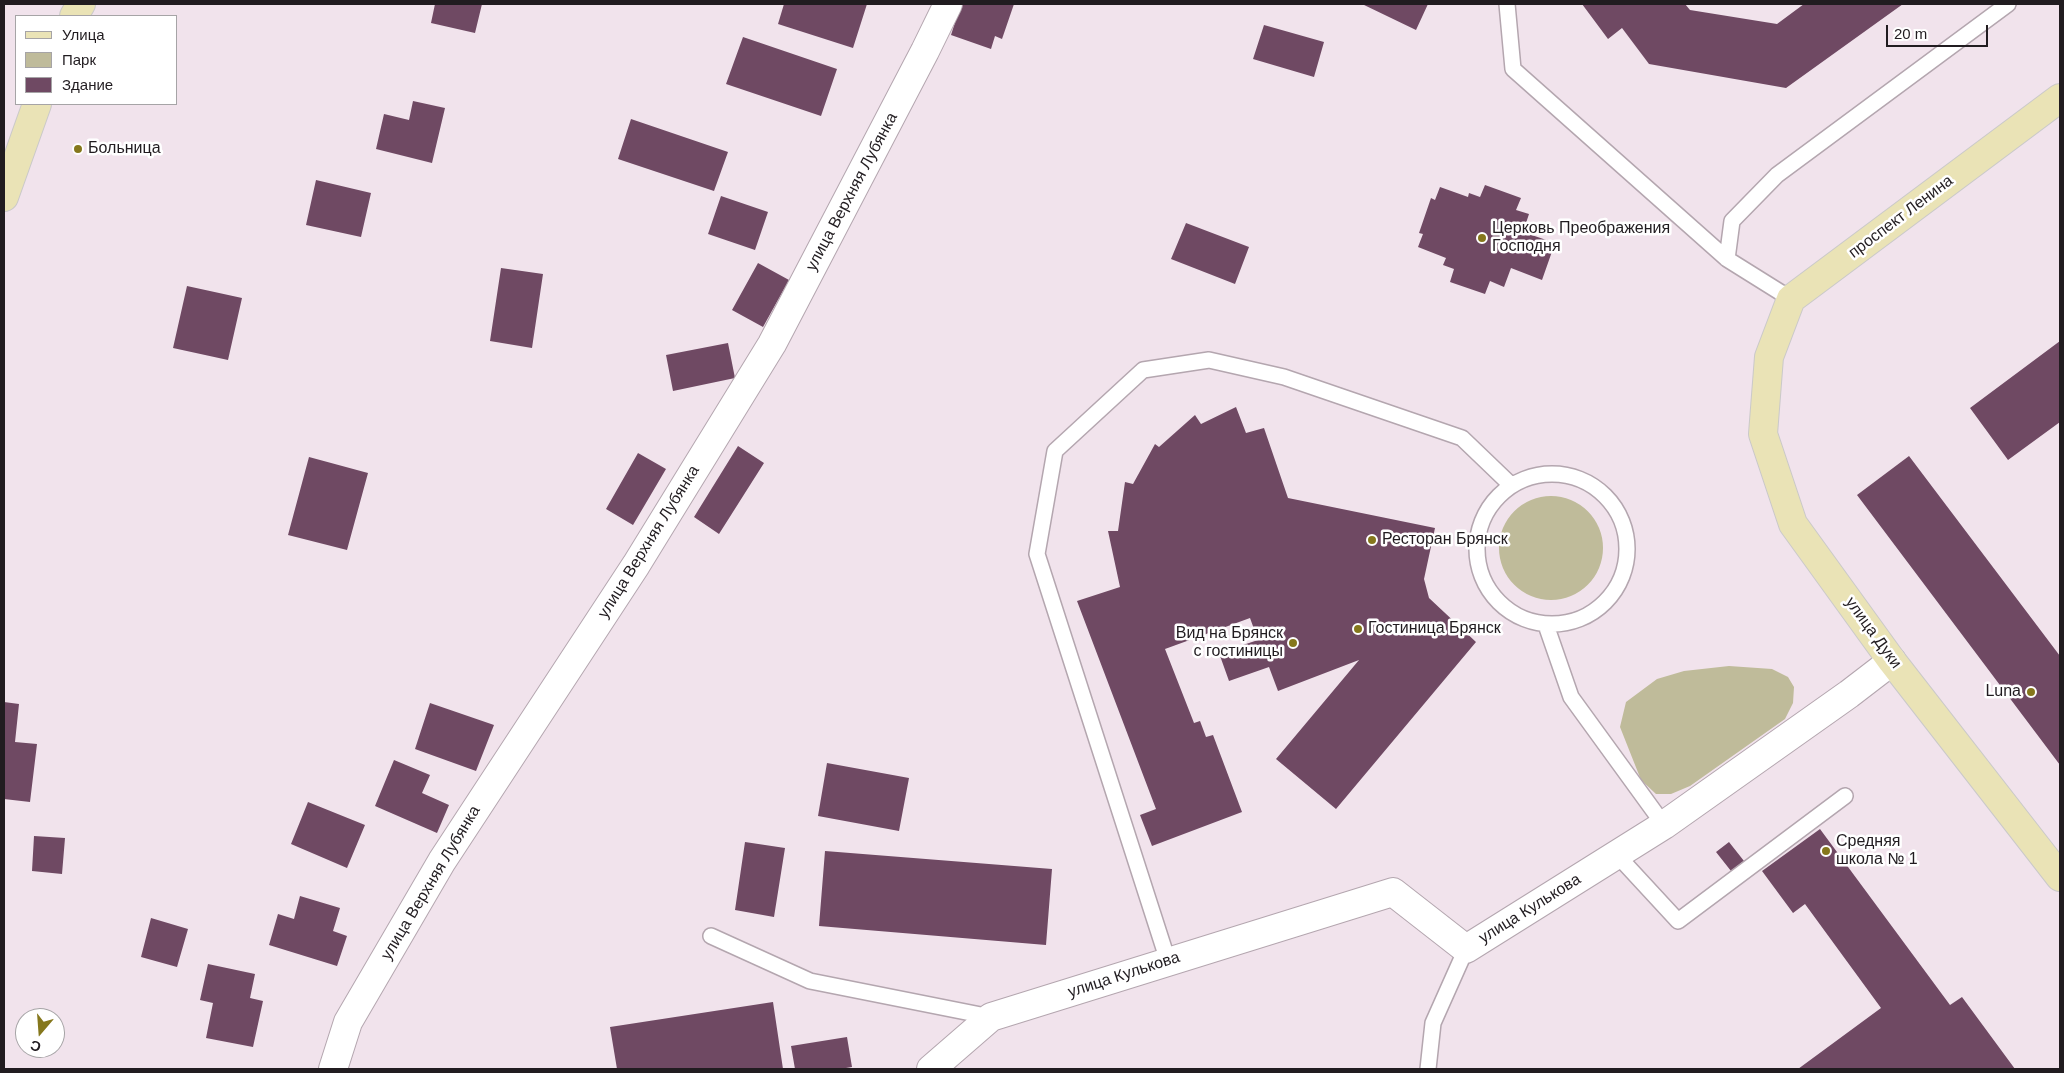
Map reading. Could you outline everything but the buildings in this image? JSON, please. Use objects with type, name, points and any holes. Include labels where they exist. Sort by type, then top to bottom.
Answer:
[{"type":"main road","points":[[75,15],[81,4]]},
{"type":"main road","name":"проспект Ленина","points":[[1791,299],[2060,98]]},
{"type":"main road","points":[[4,197],[37,105]]},
{"type":"main road","name":"улица Дуки","points":[[1791,299],[1769,357],[1763,434],[1794,524],[1892,661],[2060,877]]},
{"type":"street","name":"улица Верхняя Лубянка","points":[[332,1069],[348,1022],[442,861],[636,565],[772,344],[926,51],[948,4]]},
{"type":"street","name":"улица Кулькова","points":[[990,1018],[1393,892],[1466,949],[1664,826],[1850,694],[1892,661]]},
{"type":"street","points":[[932,1069],[990,1018]]},
{"type":"lane","points":[[1507,4],[1513,69],[1727,259],[1791,299]]},
{"type":"lane","points":[[1727,259],[1732,221],[1777,175],[2008,4]]},
{"type":"lane","points":[[1168,961],[1037,554],[1055,451],[1143,370],[1209,360],[1284,378],[1462,438],[1511,485]]},
{"type":"lane","points":[[1545,473],[1570,474],[1592,484],[1611,501],[1623,523],[1628,548],[1624,572],[1612,595],[1594,612],[1571,622],[1546,625],[1522,618],[1501,605],[1485,586],[1477,562],[1477,537],[1484,513],[1500,493],[1511,485],[1520,479],[1545,473]]},
{"type":"lane","points":[[1546,625],[1571,697],[1664,826]]},
{"type":"lane","points":[[1617,855],[1678,921],[1844,796]]},
{"type":"lane","points":[[711,936],[810,981],[990,1018]]},
{"type":"lane","points":[[1428,1069],[1433,1023],[1466,949]]},
{"type":"green space","points":[[1551,496],[1571,500],[1588,511],[1599,528],[1603,548],[1599,568],[1588,585],[1571,596],[1551,600],[1531,596],[1514,585],[1503,568],[1499,548],[1503,528],[1514,511],[1531,500]]},
{"type":"green space","points":[[1729,666],[1772,669],[1788,677],[1794,687],[1793,703],[1785,719],[1690,786],[1671,794],[1656,794],[1641,780],[1620,727],[1626,702],[1657,679],[1684,671]]},
{"type":"place","name":"Больница","points":[[78,149]]},
{"type":"place","name":"Церковь Преображения Господня","points":[[1482,238]]},
{"type":"place","name":"Ресторан Брянск","points":[[1372,540]]},
{"type":"place","name":"Гостиница Брянск","points":[[1358,629]]},
{"type":"place","name":"Вид на Брянск с гостиницы","points":[[1293,643]]},
{"type":"place","name":"Luna","points":[[2031,692]]},
{"type":"place","name":"Средняя школа № 1","points":[[1826,851]]}]
